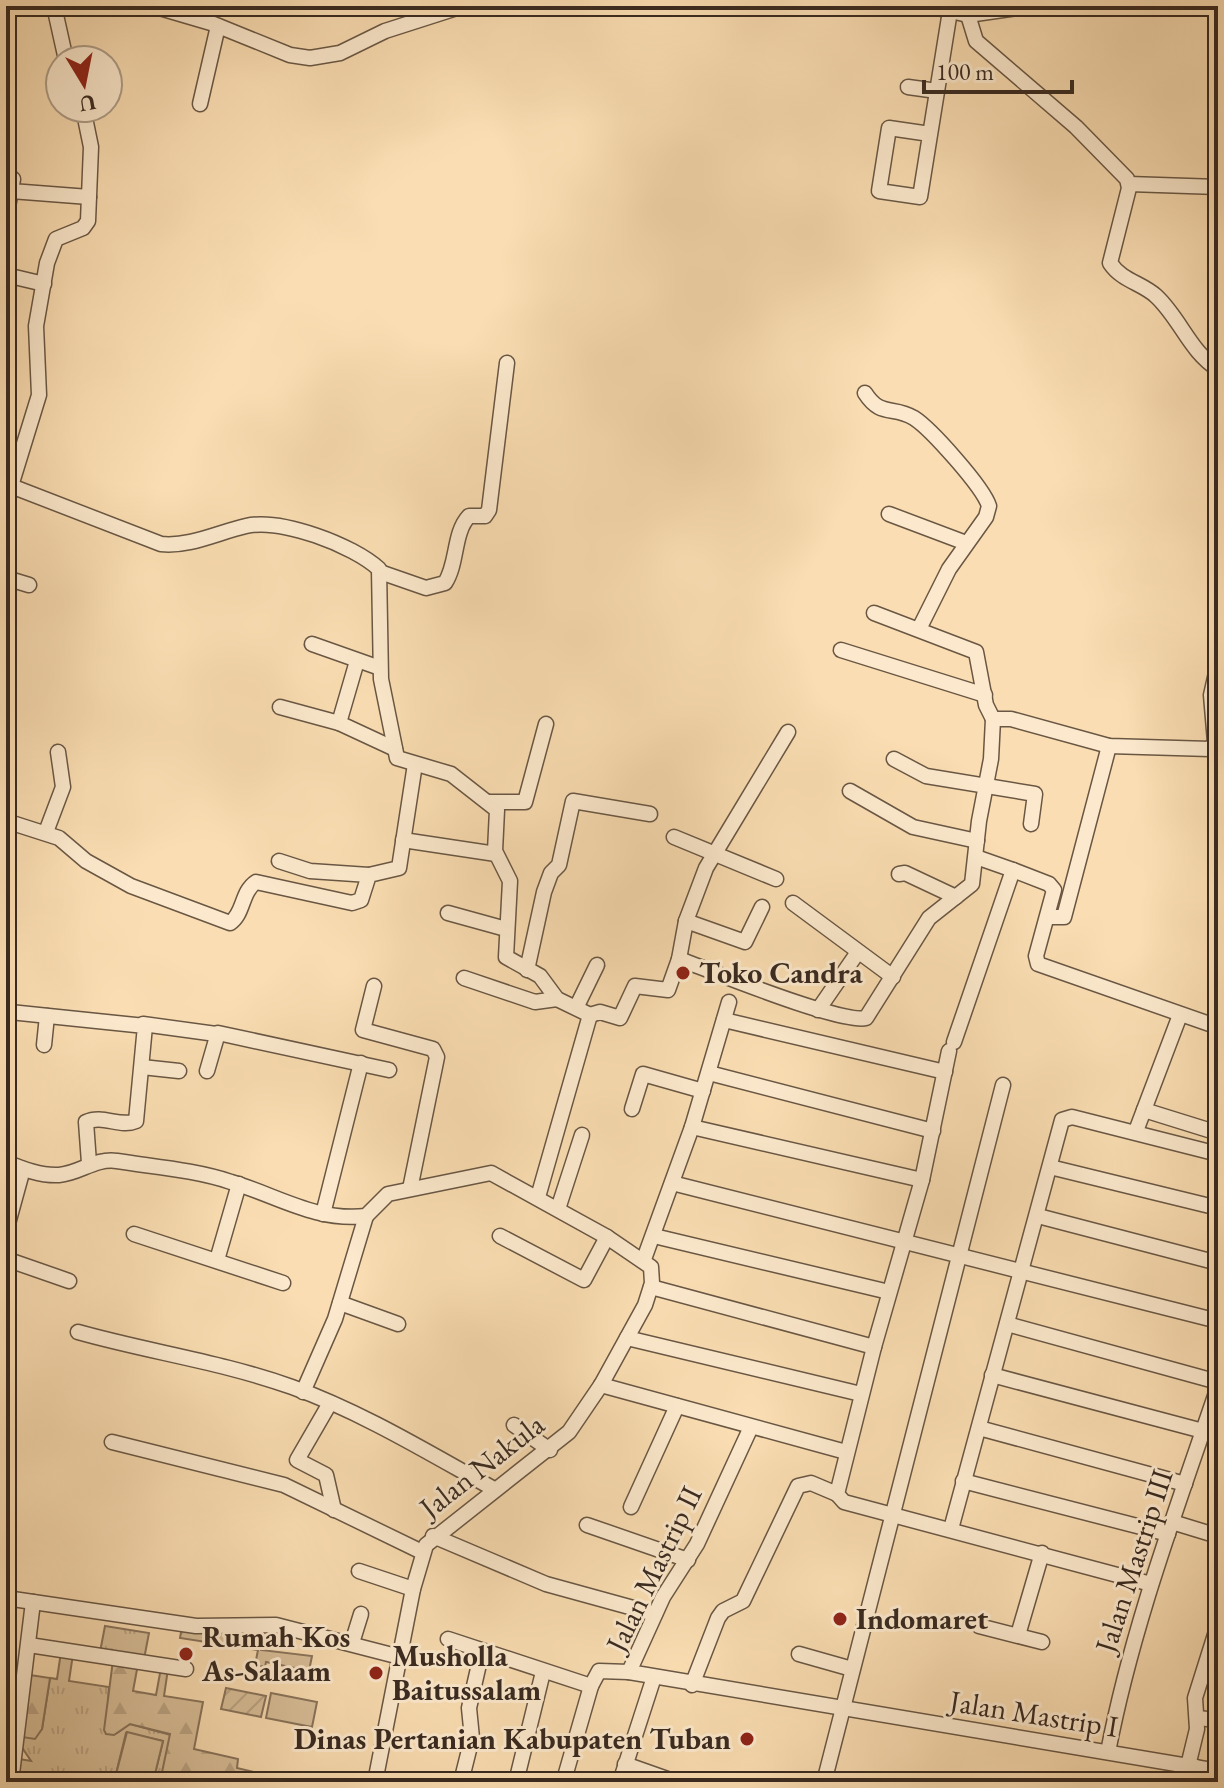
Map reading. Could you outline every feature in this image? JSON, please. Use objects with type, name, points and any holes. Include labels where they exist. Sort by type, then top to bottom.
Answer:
[{"type":"street","points":[[54,6],[62,44]]},
{"type":"street","points":[[153,6],[218,26],[290,55],[328,57],[385,31],[463,6]]},
{"type":"street","points":[[929,6],[968,15],[1032,6]]},
{"type":"street","points":[[930,134],[889,128],[879,191],[920,197],[950,11]]},
{"type":"street","points":[[968,15],[976,41],[1076,127],[1129,184],[1218,187]]},
{"type":"street","points":[[200,104],[218,26]]},
{"type":"street","points":[[908,87],[937,91]]},
{"type":"street","points":[[86,124],[91,147],[86,225],[56,239],[36,326],[39,395],[8,487],[161,544],[186,542],[249,525],[280,525],[317,537],[375,565],[380,572],[426,588],[445,583],[453,572],[466,518],[485,516],[489,510],[507,363]]},
{"type":"street","points":[[1129,184],[1110,263],[1130,283],[1155,295],[1198,352],[1218,369]]},
{"type":"street","points":[[6,217],[8,185],[89,197]]},
{"type":"street","points":[[6,275],[44,284]]},
{"type":"street","points":[[865,393],[875,408],[915,419],[987,500],[986,517],[966,543],[919,629]]},
{"type":"street","points":[[889,514],[966,543]]},
{"type":"street","points":[[380,572],[380,668],[395,749],[400,760],[451,774],[499,814],[496,854],[510,881],[506,957],[540,976],[557,999]]},
{"type":"street","points":[[6,578],[29,585]]},
{"type":"street","points":[[679,959],[818,1010],[852,1019],[866,1018],[929,918],[971,887],[993,719],[976,652],[874,613]]},
{"type":"street","points":[[312,644],[380,668]]},
{"type":"street","points":[[841,650],[985,695]]},
{"type":"street","points":[[339,723],[357,661]]},
{"type":"street","points":[[993,719],[1011,719],[1109,746],[1210,749],[1217,743],[1211,695],[1218,664]]},
{"type":"street","points":[[280,707],[339,723],[395,749]]},
{"type":"street","points":[[488,802],[525,802],[546,724]]},
{"type":"street","points":[[590,1015],[597,1012],[620,1018],[635,986],[668,990],[679,959],[686,921],[706,868],[788,732]]},
{"type":"street","points":[[1048,917],[1064,917],[1109,746]]},
{"type":"street","points":[[46,832],[63,787],[58,752]]},
{"type":"street","points":[[894,759],[926,776],[1037,795],[1031,824]]},
{"type":"street","points":[[279,861],[310,871],[369,875],[399,868],[415,764]]},
{"type":"street","points":[[850,791],[913,827],[977,841]]},
{"type":"street","points":[[527,970],[544,892],[551,873],[559,865],[573,801],[650,814]]},
{"type":"street","points":[[6,821],[46,832],[131,886],[227,923],[236,919],[249,888],[256,882],[352,903],[361,900],[369,875]]},
{"type":"street","points":[[674,837],[716,851],[776,879]]},
{"type":"street","points":[[403,840],[496,854]]},
{"type":"street","points":[[976,857],[1052,885],[1048,917],[1036,956],[1038,964],[1218,1027]]},
{"type":"street","points":[[837,1494],[861,1394],[922,1180],[951,1047],[1013,870]]},
{"type":"street","points":[[899,874],[905,873],[956,897]]},
{"type":"street","points":[[793,903],[893,977]]},
{"type":"street","points":[[686,921],[745,942],[762,907]]},
{"type":"street","points":[[448,913],[506,929]]},
{"type":"street","points":[[818,1010],[858,952]]},
{"type":"street","points":[[577,1006],[597,965]]},
{"type":"street","points":[[464,978],[535,1002],[557,999],[577,1006],[590,1015]]},
{"type":"street","points":[[374,986],[363,1030],[433,1049],[437,1057],[410,1189]]},
{"type":"street","points":[[644,1259],[692,1127],[729,1002]]},
{"type":"street","points":[[10,1012],[216,1034],[389,1070]]},
{"type":"street","points":[[538,1197],[590,1015]]},
{"type":"street","points":[[1136,1131],[1180,1015]]},
{"type":"street","points":[[44,1045],[47,1016]]},
{"type":"street","points":[[724,1020],[945,1072]]},
{"type":"street","points":[[89,1163],[86,1122],[98,1119],[128,1124],[136,1121],[143,1024]]},
{"type":"street","points":[[207,1071],[216,1034]]},
{"type":"street","points":[[323,1214],[361,1063]]},
{"type":"street","points":[[142,1067],[179,1071]]},
{"type":"street","points":[[709,1073],[933,1131]]},
{"type":"street","points":[[632,1109],[643,1074],[703,1091]]},
{"type":"street","points":[[824,1782],[1003,1085]]},
{"type":"street","points":[[1144,1110],[1218,1133]]},
{"type":"street","points":[[951,1529],[1064,1119],[1072,1117],[1136,1131],[1218,1154]]},
{"type":"street","points":[[692,1127],[922,1180]]},
{"type":"street","points":[[558,1209],[582,1135]]},
{"type":"street","points":[[6,1162],[23,1169],[59,1175],[89,1163],[113,1161],[212,1176],[323,1214],[366,1216]]},
{"type":"street","points":[[1050,1167],[1218,1208]]},
{"type":"street","points":[[6,1231],[23,1169]]},
{"type":"street","points":[[303,1392],[340,1303],[366,1216],[381,1197],[486,1172],[538,1197],[644,1259],[652,1270],[651,1287],[874,1347]]},
{"type":"street","points":[[672,1183],[1218,1321]]},
{"type":"street","points":[[217,1260],[239,1184]]},
{"type":"street","points":[[1038,1216],[1218,1263]]},
{"type":"street","points":[[134,1234],[283,1283]]},
{"type":"street","points":[[500,1236],[584,1280],[607,1237]]},
{"type":"street","points":[[654,1236],[889,1292]]},
{"type":"street","points":[[6,1259],[69,1281]]},
{"type":"street","name":"Jalan Nakula","points":[[375,1782],[422,1552],[433,1536],[550,1450],[569,1432],[601,1385],[651,1287]]},
{"type":"street","points":[[340,1303],[398,1324]]},
{"type":"street","points":[[1007,1324],[1218,1385]]},
{"type":"street","points":[[78,1332],[151,1352],[216,1364],[303,1392],[330,1403],[494,1489]]},
{"type":"street","points":[[627,1338],[861,1394]]},
{"type":"street","points":[[992,1375],[1211,1433]]},
{"type":"street","points":[[601,1385],[846,1452]]},
{"type":"street","name":"Jalan Mastrip III","points":[[1108,1752],[1120,1692],[1151,1584],[1185,1484],[1211,1433],[1218,1385]]},
{"type":"street","points":[[284,1485],[330,1403]]},
{"type":"street","points":[[631,1507],[677,1406]]},
{"type":"street","points":[[514,1425],[550,1450]]},
{"type":"street","name":"Jalan Mastrip II","points":[[751,1427],[688,1560],[655,1614],[629,1672],[841,1710]]},
{"type":"street","points":[[979,1428],[1185,1484]]},
{"type":"street","points":[[112,1442],[284,1485],[422,1552]]},
{"type":"street","points":[[297,1460],[326,1475],[334,1510]]},
{"type":"street","points":[[963,1481],[1218,1536]]},
{"type":"street","points":[[692,1685],[718,1618],[723,1611],[743,1601],[798,1486],[811,1483],[837,1494],[844,1502],[1151,1584]]},
{"type":"street","points":[[587,1525],[688,1560]]},
{"type":"street","points":[[433,1536],[546,1584],[655,1614]]},
{"type":"street","points":[[1018,1635],[1042,1553]]},
{"type":"street","points":[[359,1571],[413,1589]]},
{"type":"street","points":[[6,1598],[196,1626],[276,1625],[400,1657]]},
{"type":"street","points":[[11,1782],[33,1602]]},
{"type":"street","points":[[352,1643],[361,1614]]},
{"type":"street","points":[[1189,1782],[1197,1718],[1195,1698],[1218,1625]]},
{"type":"street","points":[[979,1626],[1042,1642]]},
{"type":"street","points":[[448,1639],[591,1686]]},
{"type":"street","points":[[29,1645],[186,1669]]},
{"type":"street","points":[[461,1782],[472,1738],[469,1708],[482,1651]]},
{"type":"street","points":[[799,1654],[852,1669]]},
{"type":"street","points":[[566,1773],[591,1686],[599,1671],[629,1672]]},
{"type":"street","points":[[516,1782],[543,1672]]},
{"type":"street","points":[[620,1782],[654,1677]]},
{"type":"street","name":"Jalan Mastrip I","points":[[841,1710],[1218,1771]]},
{"type":"street","points":[[1197,1718],[1218,1720]]},
{"type":"street","points":[[625,1764],[676,1782]]},
{"type":"green space","points":[[105,1626],[149,1633],[144,1659],[100,1652]]},
{"type":"green space","points":[[182,1627],[265,1627],[261,1650],[312,1656],[309,1671],[266,1662],[265,1667],[255,1665],[258,1650],[180,1638]]},
{"type":"green space","points":[[61,1652],[73,1654],[69,1681],[109,1687],[106,1734],[117,1733],[130,1724],[171,1735],[160,1782],[153,1782],[163,1741],[126,1733],[114,1782],[17,1782],[19,1759],[31,1761],[21,1746],[22,1737],[42,1729],[50,1678],[57,1679]]},
{"type":"green space","points":[[113,1660],[138,1664],[133,1691],[156,1695],[161,1668],[168,1669],[164,1696],[203,1702],[194,1749],[238,1759],[237,1768],[295,1782],[160,1782],[170,1734],[130,1724],[114,1735],[106,1734],[104,1730]]},
{"type":"green space","points":[[30,1675],[50,1678],[42,1729],[35,1739],[22,1737]]},
{"type":"green space","points":[[226,1688],[266,1696],[261,1717],[221,1709]]},
{"type":"green space","points":[[271,1693],[317,1702],[312,1727],[266,1718]]},
{"type":"green space","points":[[127,1732],[163,1741],[153,1782],[114,1782]]},
{"type":"place","name":"Toko Candra","points":[[683,973]]},
{"type":"place","name":"Indomaret","points":[[840,1619]]},
{"type":"place","name":"Rumah Kos As-Salaam","points":[[186,1654]]},
{"type":"place","name":"Musholla Baitussalam","points":[[376,1673]]},
{"type":"place","name":"Dinas Pertanian Kabupaten Tuban","points":[[747,1739]]}]
